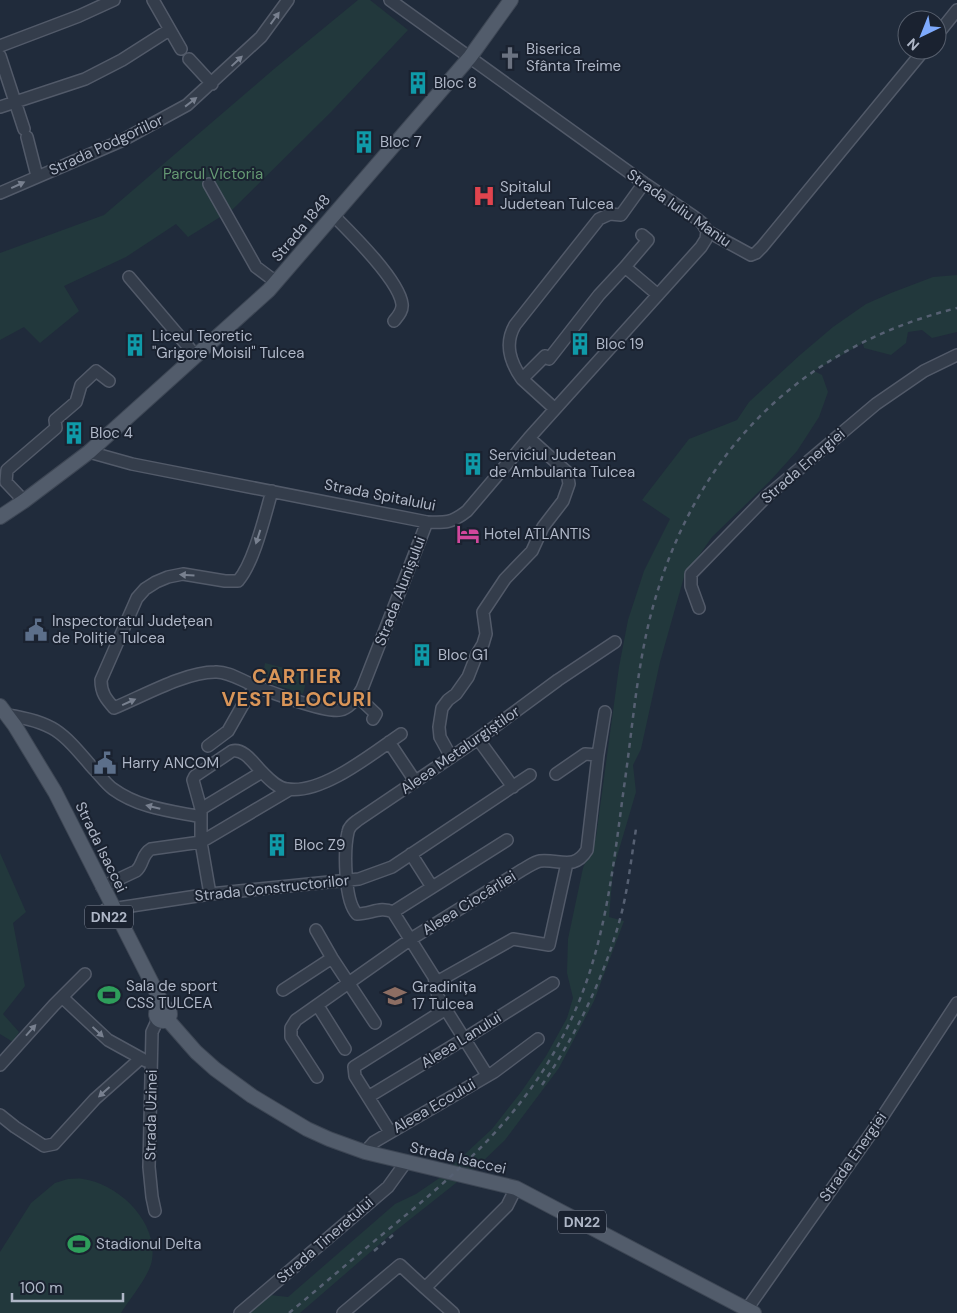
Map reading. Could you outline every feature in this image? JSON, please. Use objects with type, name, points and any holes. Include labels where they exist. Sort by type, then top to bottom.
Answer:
[{"type":"main road","name":"Strada 1848","points":[[89,452],[276,282],[470,57],[512,0]]},
{"type":"main road","points":[[0,517],[89,452]]},
{"type":"main road","name":"Strada Isaccei","points":[[2,713],[43,770],[102,887],[109,909]]},
{"type":"main road","name":"Strada Isaccei","points":[[2,713],[109,909],[161,1014],[196,1052],[215,1069],[252,1096],[307,1129],[329,1139],[365,1152],[516,1188],[751,1311]]},
{"type":"street","points":[[0,46],[79,16],[114,0]]},
{"type":"street","points":[[153,0],[169,30],[182,49]]},
{"type":"street","name":"Strada Podgoriilor","points":[[0,193],[121,142],[187,105],[261,37],[288,0]]},
{"type":"street","name":"Strada Iuliu Maniu","points":[[390,0],[644,183],[702,222],[707,231],[751,255],[756,253],[916,60]]},
{"type":"street","points":[[947,22],[957,10]]},
{"type":"street","points":[[0,107],[85,79],[122,60],[169,30]]},
{"type":"street","points":[[0,56],[26,133],[37,176]]},
{"type":"street","points":[[189,59],[212,84]]},
{"type":"street","points":[[555,409],[522,380],[513,366],[509,344],[511,333],[515,325],[599,219],[610,214],[621,215],[644,183]]},
{"type":"street","points":[[209,184],[256,267],[276,282]]},
{"type":"street","points":[[333,215],[380,266],[399,294],[402,306],[400,314],[394,321]]},
{"type":"street","name":"Strada Spitalului","points":[[89,452],[132,464],[427,522],[443,523],[457,519],[701,247],[706,238],[707,231]]},
{"type":"street","points":[[522,380],[545,356],[549,359],[599,295],[648,240],[642,235]]},
{"type":"street","points":[[625,267],[658,295]]},
{"type":"street","points":[[129,278],[196,356]]},
{"type":"street","name":"Strada Energiei","points":[[699,608],[691,586],[691,574],[766,496],[876,404],[924,371],[957,355]]},
{"type":"street","points":[[24,501],[6,482],[7,470],[56,428],[56,420],[76,402],[81,385],[96,371],[110,381]]},
{"type":"street","points":[[451,757],[440,737],[439,727],[442,708],[456,694],[468,677],[483,644],[486,634],[483,612],[506,579],[532,552],[543,527],[560,506],[568,489],[569,479],[567,472],[529,438]]},
{"type":"street","points":[[272,491],[254,548],[240,578],[235,582],[183,574],[168,577],[145,589],[137,598],[100,680],[100,689],[104,697],[114,708],[168,684],[200,674],[219,672],[324,709],[333,710],[346,707],[358,697],[376,714],[373,719]]},
{"type":"street","name":"Strada Alunișului","points":[[358,697],[427,522]]},
{"type":"street","name":"Aleea Metalurgiștilor","points":[[346,881],[348,831],[351,825],[478,739],[558,680],[615,642]]},
{"type":"street","points":[[208,746],[228,731],[256,686]]},
{"type":"street","points":[[435,983],[513,939],[549,945],[567,863],[580,860],[588,850],[598,755],[605,712]]},
{"type":"street","points":[[2,713],[42,722],[62,734],[113,789],[148,807],[201,813],[262,772]]},
{"type":"street","points":[[102,887],[136,871],[140,867],[145,853],[151,849],[202,842],[289,790],[320,784],[335,777],[401,734]]},
{"type":"street","points":[[478,739],[513,786]]},
{"type":"street","points":[[389,742],[416,781]]},
{"type":"street","points":[[210,894],[202,842],[201,813],[193,784],[194,776],[232,751],[238,750],[281,788],[289,790]]},
{"type":"street","points":[[556,774],[585,754],[598,755]]},
{"type":"street","name":"Strada Constructorilor","points":[[109,909],[210,894],[359,879],[392,867],[530,775]]},
{"type":"street","points":[[346,881],[351,906],[357,914],[381,909],[393,912],[507,840]]},
{"type":"street","points":[[411,854],[432,887]]},
{"type":"street","name":"Aleea Ciocârliei","points":[[318,1077],[291,1037],[290,1032],[296,1020],[350,984],[411,939],[537,862],[567,863]]},
{"type":"street","name":"Aleea Ecoului","points":[[365,1152],[374,1142],[487,1075],[438,997],[434,978],[393,912]]},
{"type":"street","points":[[316,930],[375,1023]]},
{"type":"street","points":[[283,990],[332,958]]},
{"type":"street","points":[[0,1065],[85,974]]},
{"type":"street","name":"Aleea Lanului","points":[[368,1097],[553,983]]},
{"type":"street","points":[[63,998],[108,1040],[152,1064]]},
{"type":"street","name":"Strada Energiei","points":[[751,1311],[957,1003]]},
{"type":"street","points":[[318,1006],[345,1049]]},
{"type":"street","points":[[390,1132],[355,1076],[356,1064],[446,1010]]},
{"type":"street","name":"Strada Uzinei","points":[[156,1211],[152,1197],[149,1167],[152,1032],[161,1014]]},
{"type":"street","points":[[487,1075],[494,1072],[538,1039]]},
{"type":"street","points":[[0,1115],[44,1146],[54,1144],[95,1099],[140,1059]]},
{"type":"street","name":"Strada Tineretului","points":[[240,1313],[388,1187],[406,1162]]},
{"type":"street","points":[[425,1288],[507,1206],[516,1188]]},
{"type":"street","points":[[343,1313],[400,1266],[454,1313]]},
{"type":"green space","name":"Parcul Victoria","points":[[358,0],[370,0],[408,30],[331,112],[233,209],[188,237],[176,224],[126,257],[64,286],[79,311],[40,343],[24,327],[0,340],[0,253],[104,215],[274,69]]},
{"type":"green space","points":[[957,275],[957,332],[932,338],[922,330],[908,332],[906,343],[891,355],[864,348],[863,343],[814,371],[822,375],[828,392],[819,417],[797,451],[770,481],[712,537],[684,577],[660,662],[641,749],[633,765],[636,792],[613,870],[609,917],[624,921],[594,1001],[559,1068],[505,1140],[480,1164],[389,1236],[300,1313],[250,1313],[270,1295],[288,1297],[395,1204],[416,1194],[438,1179],[492,1129],[546,1056],[567,1018],[573,998],[567,973],[568,939],[583,868],[596,837],[619,667],[628,620],[644,571],[670,519],[642,500],[689,439],[737,420],[749,402],[833,327],[866,304],[891,293],[933,277]]},
{"type":"green space","points":[[265,663],[308,674],[303,694],[262,680]]},
{"type":"green space","points":[[0,853],[26,912],[13,923],[25,986],[3,1014],[19,1032],[13,1042],[0,1034]]},
{"type":"green space","name":"Stadionul Delta","points":[[68,1179],[97,1182],[110,1188],[133,1207],[149,1232],[152,1246],[152,1260],[147,1273],[121,1313],[0,1313],[0,1252],[31,1203],[55,1183]]},
{"type":"railway","points":[[289,1313],[434,1191],[486,1142],[531,1088],[551,1058],[569,1024],[591,967],[606,908],[616,848],[639,671],[648,625],[673,548],[698,497],[728,452],[764,412],[805,378],[850,349],[901,326],[957,308]]},
{"type":"railway","points":[[542,1085],[577,1026],[606,963],[623,908],[636,829]]},
{"type":"railway","points":[[374,1251],[393,1235]]},
{"type":"place","name":"Biserica Sfânta Treime","points":[[510,58]]},
{"type":"place","name":"Bloc 8","points":[[418,83]]},
{"type":"place","name":"Bloc 7","points":[[364,142]]},
{"type":"place","name":"Spitalul Judetean Tulcea","points":[[484,196]]},
{"type":"place","name":"Bloc 19","points":[[580,344]]},
{"type":"place","name":"Liceul Teoretic \"Grigore Moisil\" Tulcea","points":[[135,345]]},
{"type":"place","name":"Bloc 4","points":[[74,433]]},
{"type":"place","name":"Serviciul Judetean de Ambulanta Tulcea","points":[[473,464]]},
{"type":"place","name":"Hotel ATLANTIS","points":[[468,534]]},
{"type":"place","name":"Inspectoratul Județean de Poliție Tulcea","points":[[36,630]]},
{"type":"place","name":"Bloc G1","points":[[422,655]]},
{"type":"place","name":"Harry ANCOM","points":[[105,763]]},
{"type":"place","name":"Bloc Z9","points":[[277,845]]},
{"type":"place","name":"Sala de sport CSS TULCEA","points":[[109,995]]},
{"type":"place","name":"Gradinița 17 Tulcea","points":[[395,996]]},
{"type":"place","name":"Stadionul Delta","points":[[79,1244]]},
{"type":"district","name":"CARTIER VEST BLOCURI","points":[[297,688]]}]
